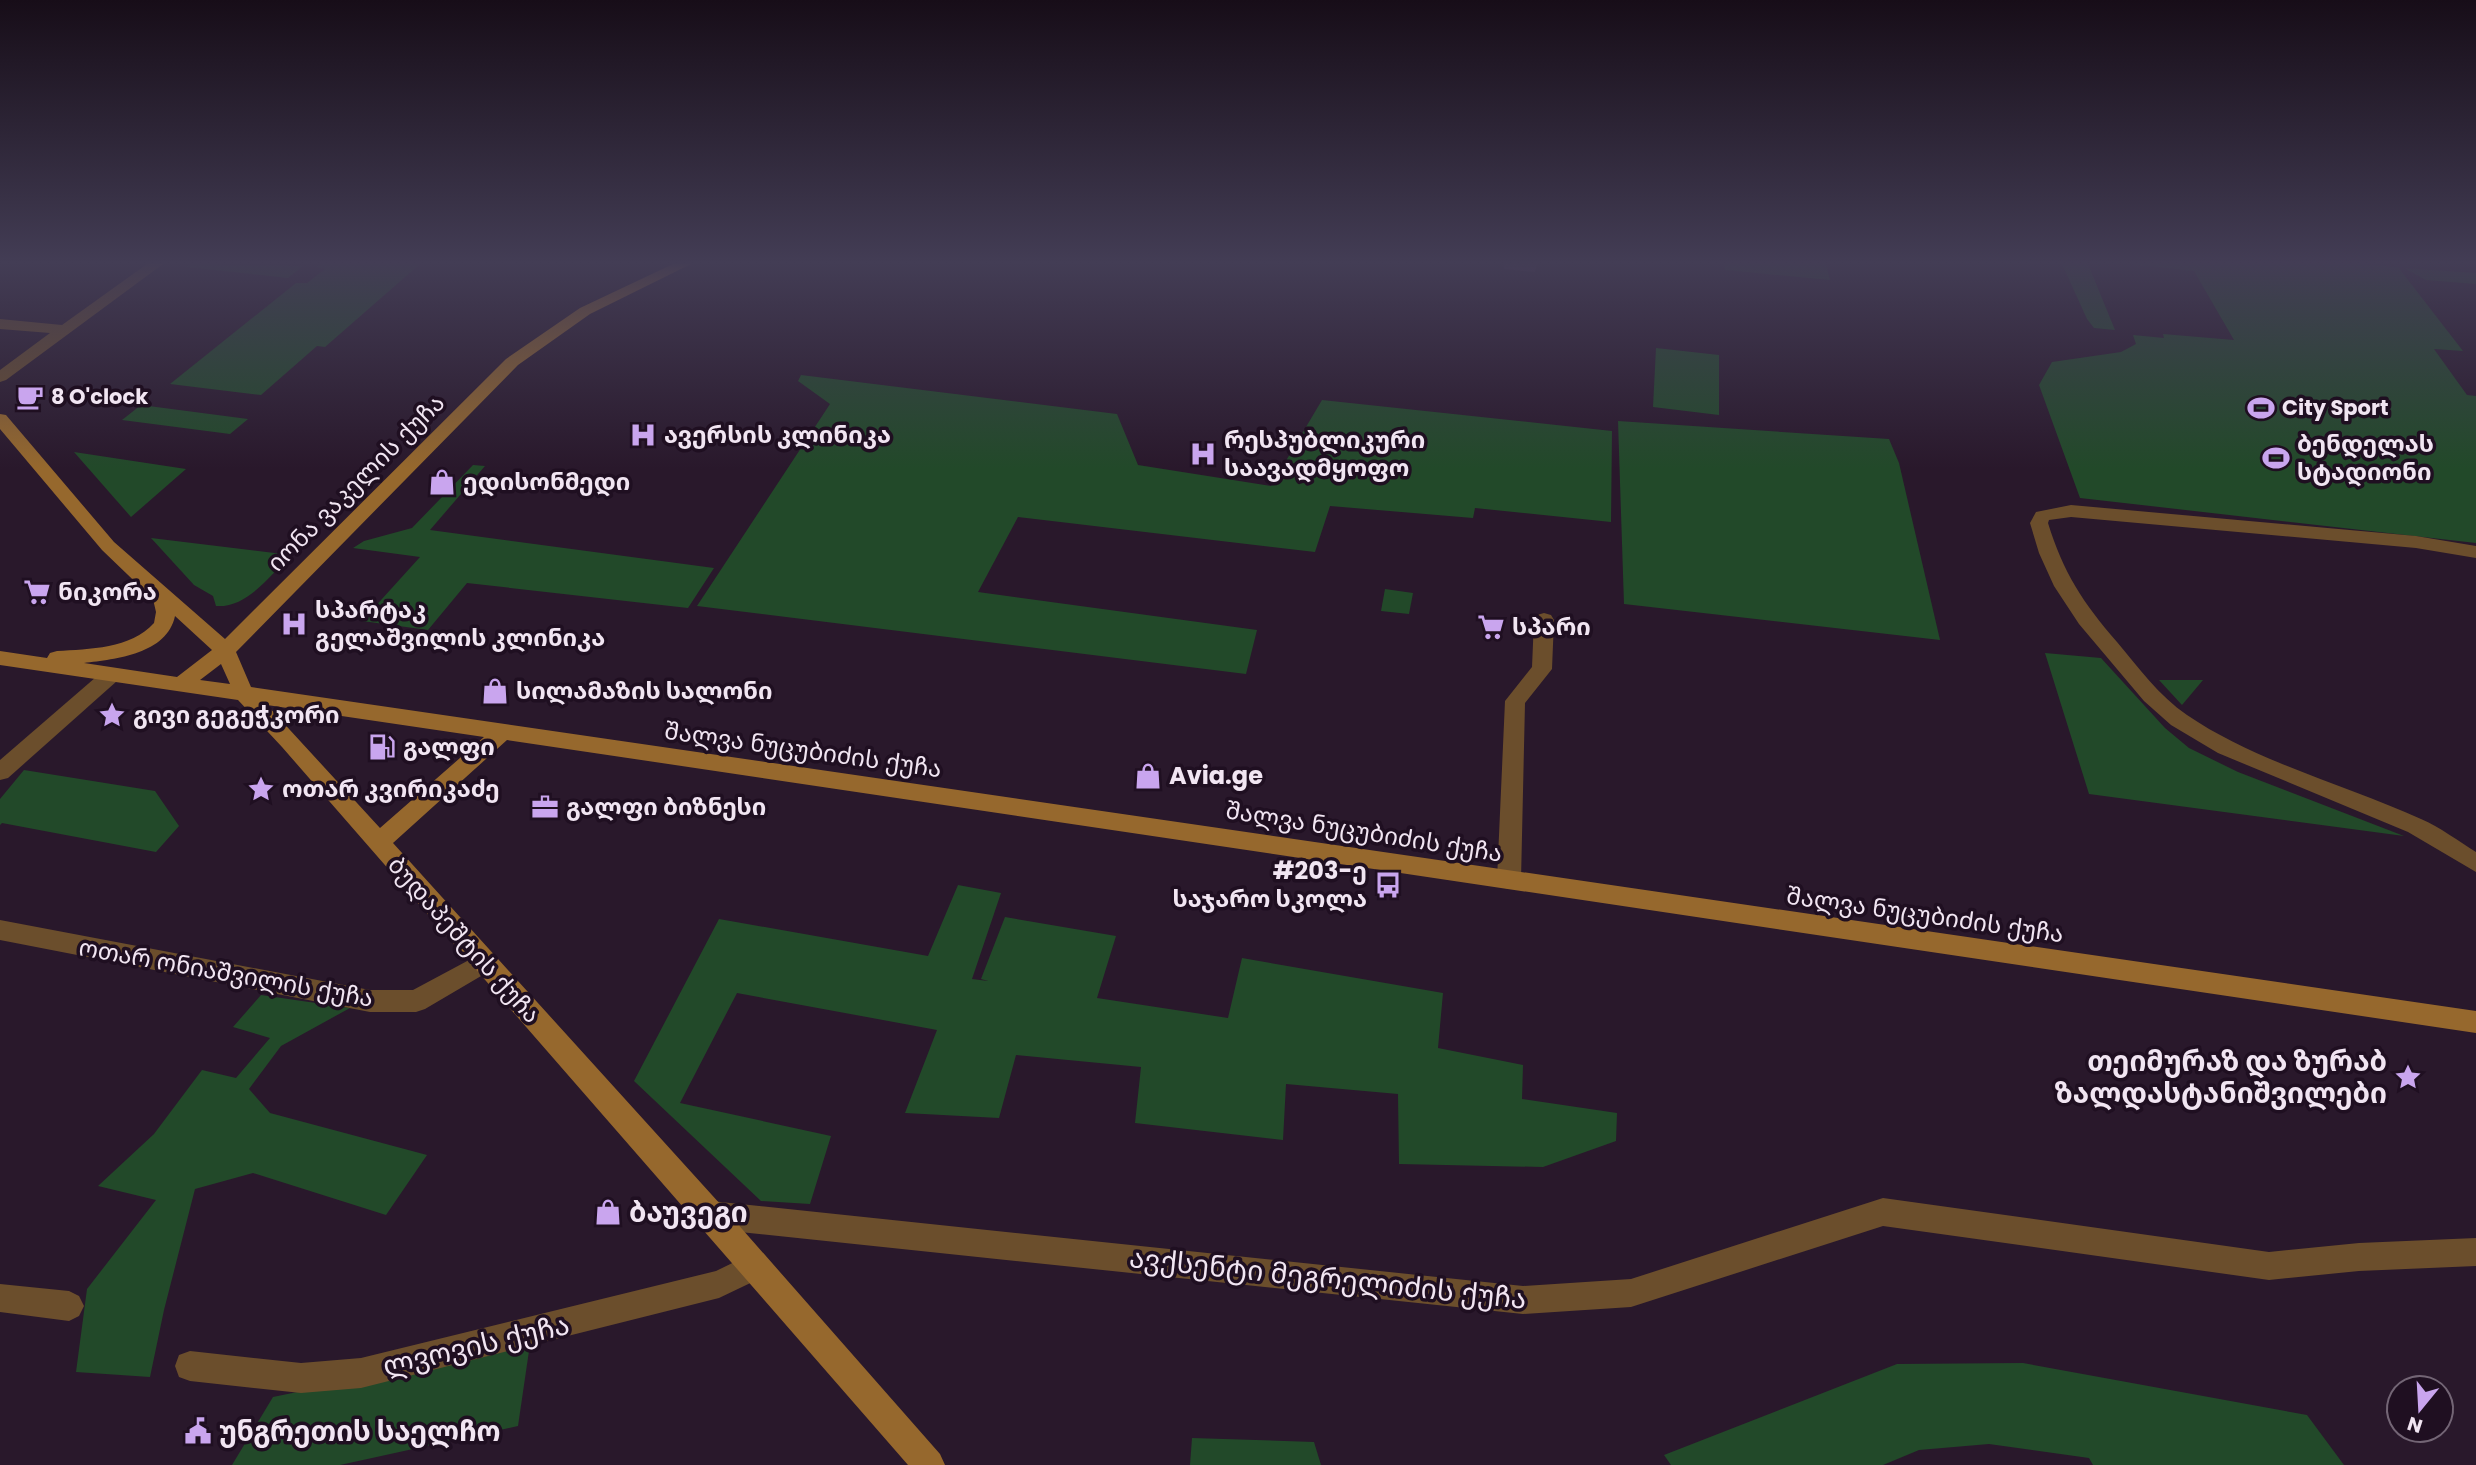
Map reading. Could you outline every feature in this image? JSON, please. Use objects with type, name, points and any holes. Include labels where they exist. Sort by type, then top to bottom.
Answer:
[{"type":"main road","name":"იონა ვაკელის ქუჩა","points":[[180,685],[225,651],[512,362],[554,332]]},
{"type":"main road","name":"ბუდაპეშტის ქუჩა","points":[[0,419],[108,546],[161,596],[195,621],[225,651],[244,694],[289,741],[711,1215],[929,1465]]},
{"type":"main road","points":[[5,659],[83,657],[123,650],[138,644],[155,634],[164,621],[166,613],[161,596]]},
{"type":"main road","name":"შალვა ნუცუბიძის ქუჩა","points":[[5,659],[2476,1023]]},
{"type":"main road","points":[[378,843],[503,732]]},
{"type":"street","points":[[0,377],[60,332]]},
{"type":"street","points":[[2476,552],[2416,542],[2071,511],[2042,516],[2039,523],[2063,586],[2086,619],[2151,696],[2178,720],[2225,747],[2416,826],[2476,863]]},
{"type":"street","points":[[1508,880],[1516,701],[1542,668],[1544,620]]},
{"type":"street","points":[[0,772],[110,676]]},
{"type":"street","name":"ოთარ ონიაშვილის ქუჩა","points":[[0,930],[370,1001],[416,1001],[484,962]]},
{"type":"street","name":"ავქსენტი მეგრელიძის ქუჩა","points":[[711,1215],[1523,1300],[1631,1293],[1883,1212],[2269,1266],[2360,1257],[2476,1252]]},
{"type":"street","name":"ლვოვის ქუჩა","points":[[190,1366],[301,1378],[361,1373],[719,1284],[755,1266]]},
{"type":"street","points":[[0,1298],[69,1307]]},
{"type":"green space","points":[[234,332],[342,332],[325,347],[317,346],[261,395],[170,384]]},
{"type":"green space","name":"City Sport","points":[[2230,332],[2449,332],[2463,351],[2434,349],[2467,395],[2476,396],[2476,543],[2080,498],[2039,385],[2052,362],[2121,352],[2136,344],[2133,335],[2164,338],[2163,334],[2234,340]]},
{"type":"green space","points":[[1656,348],[1719,355],[1719,415],[1653,407]]},
{"type":"green space","points":[[801,375],[1117,414],[1138,465],[1271,486],[1322,400],[1612,431],[1611,522],[1475,508],[1473,518],[1330,506],[1315,552],[1018,517],[978,592],[1257,630],[1246,674],[697,606],[830,404],[798,381]]},
{"type":"green space","points":[[141,405],[248,419],[230,434],[122,420]]},
{"type":"green space","points":[[1618,421],[1889,439],[1899,463],[1940,640],[1624,604]]},
{"type":"green space","points":[[74,452],[186,469],[131,517]]},
{"type":"green space","points":[[473,465],[485,466],[430,530],[714,568],[688,608],[467,583],[428,630],[362,621],[420,557],[353,548],[364,541],[412,528]]},
{"type":"green space","points":[[151,538],[291,555],[248,596],[238,602],[216,606],[213,596],[194,585]]},
{"type":"green space","points":[[1385,589],[1413,593],[1409,614],[1381,611]]},
{"type":"green space","points":[[2045,653],[2101,658],[2165,728],[2189,748],[2238,772],[2404,836],[2089,794]]},
{"type":"green space","points":[[2159,680],[2203,680],[2182,705]]},
{"type":"green space","points":[[24,770],[155,791],[179,826],[156,852],[2,823],[0,825],[0,799]]},
{"type":"green space","points":[[958,885],[1001,893],[972,979],[988,981],[981,979],[1005,917],[1116,936],[1097,998],[1228,1018],[1242,958],[1443,993],[1438,1048],[1523,1065],[1522,1099],[1617,1113],[1616,1141],[1543,1167],[1399,1164],[1398,1094],[1286,1084],[1283,1140],[1135,1123],[1141,1067],[1016,1055],[999,1118],[905,1113],[937,1030],[737,993],[680,1103],[831,1136],[810,1204],[761,1201],[634,1081],[719,919],[928,956]]},
{"type":"green space","points":[[261,995],[350,1008],[281,1046],[249,1089],[270,1113],[427,1155],[386,1215],[253,1173],[195,1189],[150,1377],[76,1372],[87,1289],[156,1200],[98,1186],[154,1134],[202,1070],[236,1078],[270,1038],[233,1027]]},
{"type":"green space","points":[[530,1344],[518,1426],[340,1465],[232,1465],[273,1397]]},
{"type":"green space","points":[[2023,1363],[2307,1415],[2344,1465],[2093,1465],[2089,1458],[1989,1444],[1919,1450],[1883,1465],[1671,1465],[1664,1455],[1897,1364]]},
{"type":"green space","points":[[1192,1438],[1314,1442],[1321,1465],[1190,1465]]},
{"type":"place","name":"8 O'clock","points":[[30,397]]},
{"type":"place","name":"City Sport","points":[[2261,408]]},
{"type":"place","name":"ავერსის კლინიკა","points":[[643,435]]},
{"type":"place","name":"რესპუბლიკური საავადმყოფო","points":[[1203,454]]},
{"type":"place","name":"ბენდელას სტადიონი","points":[[2276,458]]},
{"type":"place","name":"ედისონმედი","points":[[442,482]]},
{"type":"place","name":"ნიკორა","points":[[37,592]]},
{"type":"place","name":"სპარტაკ გელაშვილის კლინიკა","points":[[294,624]]},
{"type":"place","name":"სპარი","points":[[1491,627]]},
{"type":"place","name":"სილამაზის სალონი","points":[[495,691]]},
{"type":"place","name":"გივი გეგეჭკორი","points":[[112,715]]},
{"type":"place","name":"გალფი","points":[[382,747]]},
{"type":"place","name":"Avia.ge","points":[[1148,776]]},
{"type":"place","name":"ოთარ კვირიკაძე","points":[[261,789]]},
{"type":"place","name":"გალფი ბიზნესი","points":[[545,807]]},
{"type":"place","name":"#203-ე საჯარო სკოლა","points":[[1388,885]]},
{"type":"place","name":"თეიმურაზ და ზურაბ ზალდასტანიშვილები","points":[[2408,1077]]},
{"type":"place","name":"ბაუვეგი","points":[[608,1212]]},
{"type":"place","name":"უნგრეთის საელჩო","points":[[198,1431]]}]
